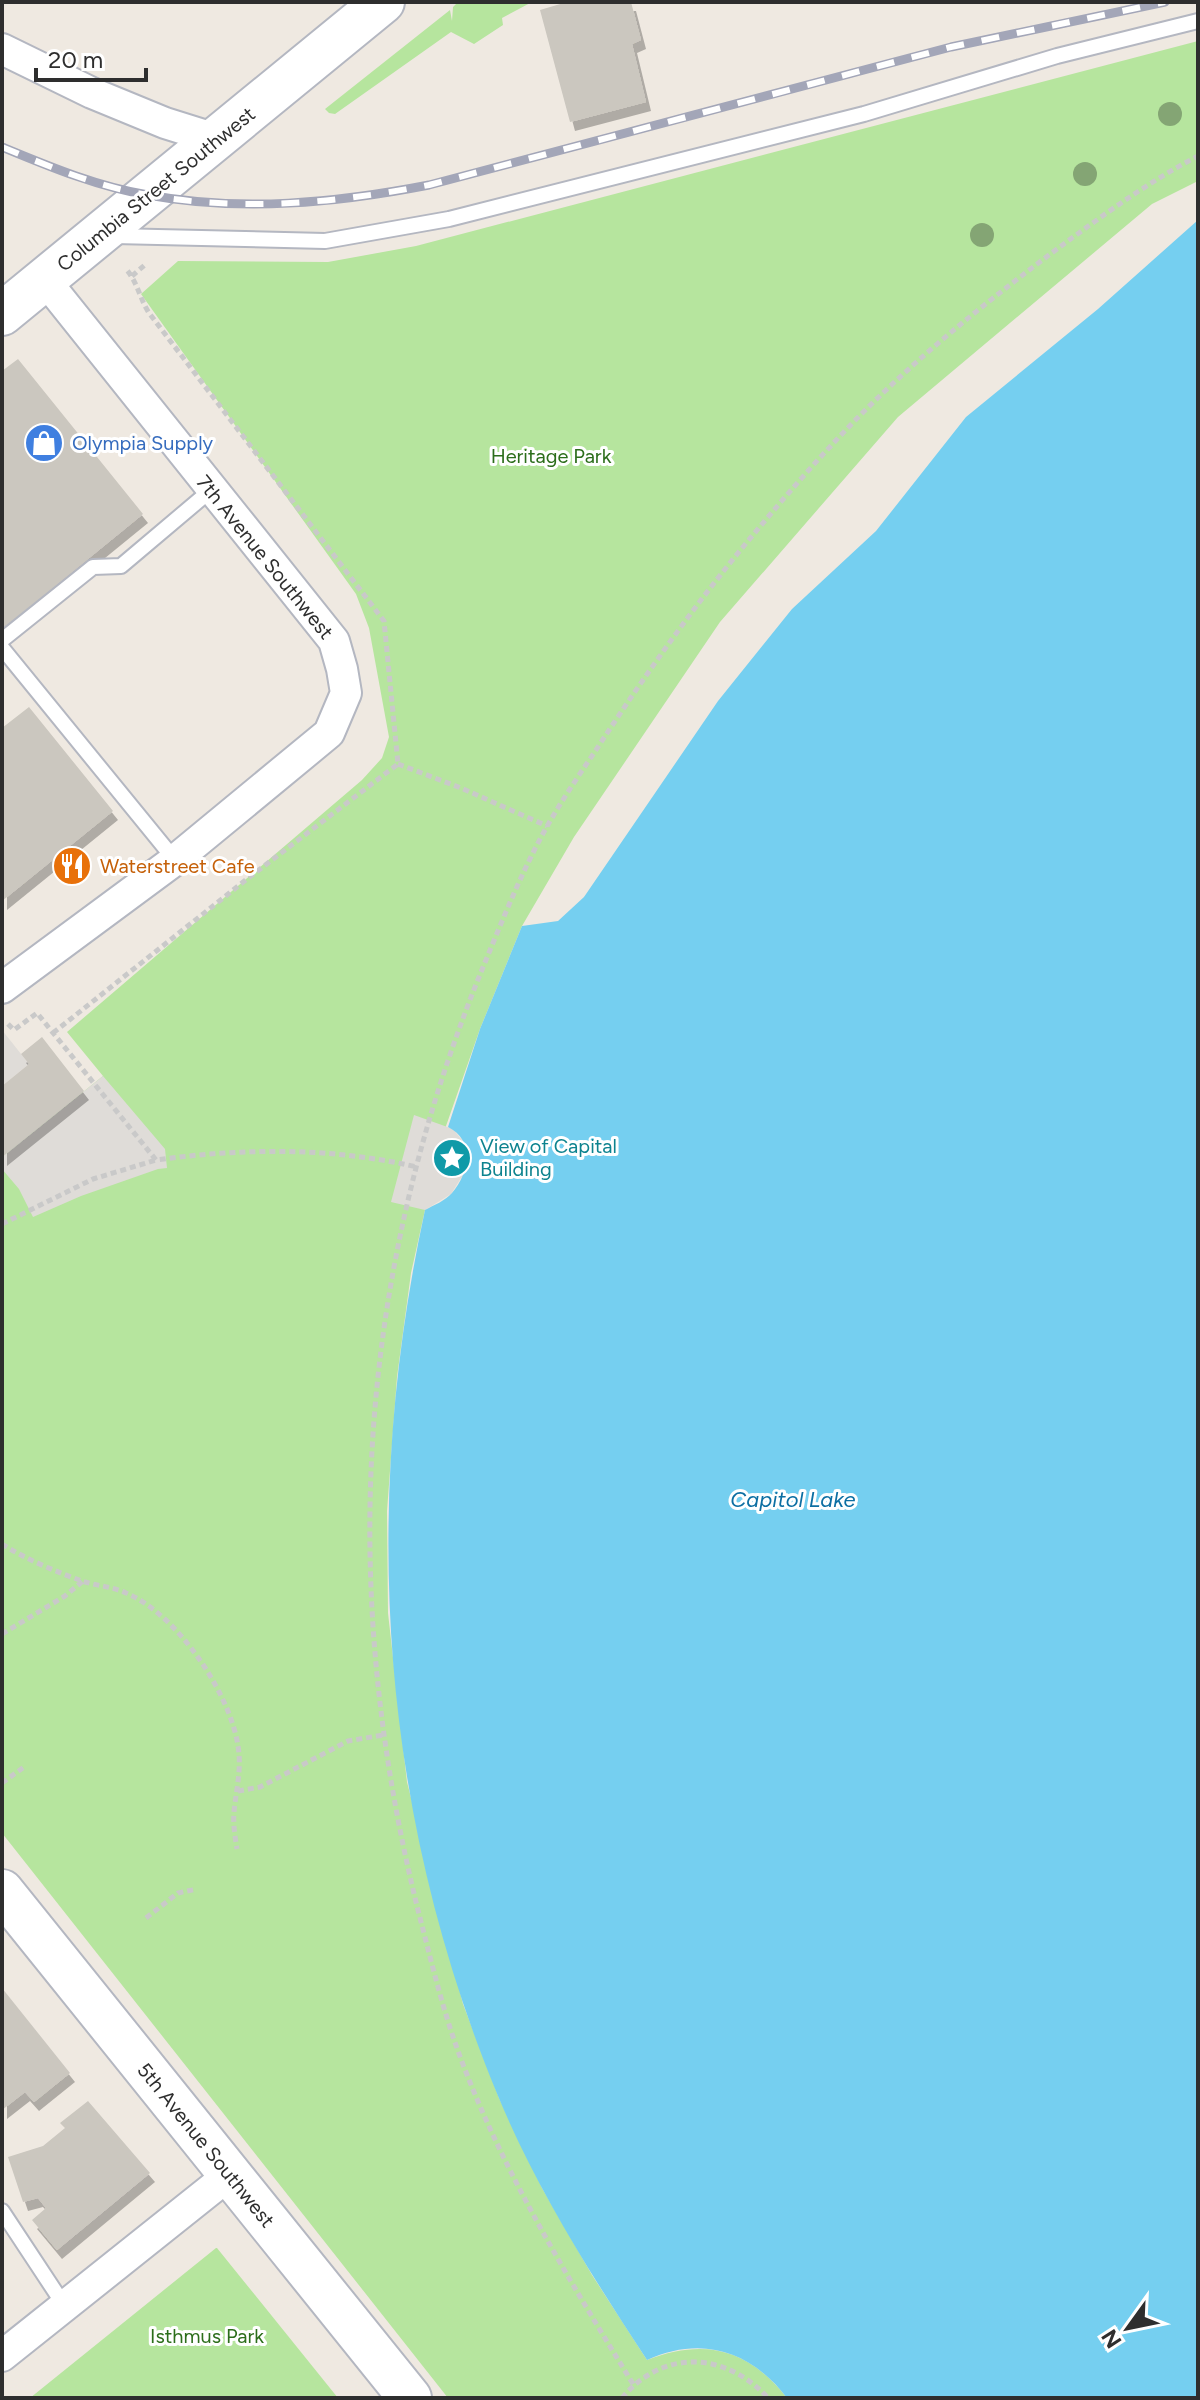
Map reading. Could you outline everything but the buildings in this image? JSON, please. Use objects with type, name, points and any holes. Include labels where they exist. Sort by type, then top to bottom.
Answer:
[{"type":"street","name":"Columbia Street Southwest","points":[[2,314],[383,2]]},
{"type":"street","points":[[2,49],[92,93],[165,123],[216,139]]},
{"type":"street","name":"7th Avenue Southwest","points":[[45,280],[334,641],[342,669],[346,693],[329,733],[175,860]]},
{"type":"street","points":[[2,988],[175,860]]},
{"type":"street","name":"5th Avenue Southwest","points":[[2,1891],[410,2398]]},
{"type":"street","points":[[2,2356],[229,2175]]},
{"type":"lane","points":[[97,235],[325,241],[449,219],[864,114],[1057,56],[1198,21]]},
{"type":"lane","points":[[2,640],[93,567],[121,566],[211,490]]},
{"type":"lane","points":[[2,648],[175,860]]},
{"type":"lane","points":[[2,2211],[64,2305]]},
{"type":"path","points":[[633,2384],[567,2277],[500,2147],[458,2051],[404,1855],[383,1735],[375,1678],[368,1568],[373,1411],[385,1308],[428,1119],[459,1028],[523,873],[547,826],[632,694],[710,587],[843,433],[916,363],[1029,270],[1102,216],[1198,156]]},
{"type":"path","points":[[126,269],[138,283],[138,296],[149,313],[384,621],[398,764]]},
{"type":"path","points":[[398,764],[547,826]]},
{"type":"path","points":[[53,1033],[398,764]]},
{"type":"path","points":[[8,1024],[14,1030],[37,1013],[156,1160]]},
{"type":"path","points":[[2,1224],[93,1179],[156,1160],[254,1150],[377,1158],[417,1167]]},
{"type":"path","points":[[2,1544],[27,1559],[83,1581],[130,1594],[165,1621],[193,1650],[217,1690],[236,1733],[239,1749],[234,1814],[237,1849]]},
{"type":"path","points":[[2,1634],[65,1596],[83,1581]]},
{"type":"path","points":[[238,1791],[260,1787],[348,1741],[383,1735]]},
{"type":"path","points":[[2,1783],[24,1767]]},
{"type":"path","points":[[146,1918],[178,1893],[197,1889]]},
{"type":"path","points":[[622,2398],[633,2384],[656,2370],[681,2363],[708,2362],[733,2370],[755,2384],[768,2398]]},
{"type":"green space","points":[[458,2],[532,2],[502,18],[503,25],[474,44],[451,32],[335,114],[325,109],[450,10],[452,21],[453,7]]},
{"type":"green space","name":"Heritage Park","points":[[1198,41],[1198,181],[1152,204],[898,417],[720,622],[574,837],[522,926],[480,1029],[446,1126],[411,1273],[397,1377],[387,1511],[388,1613],[407,1782],[463,2004],[499,2098],[542,2188],[592,2275],[647,2360],[687,2350],[724,2352],[757,2368],[787,2398],[448,2398],[2,1833],[2,1157],[103,1076],[67,1032],[362,780],[382,758],[389,737],[369,628],[356,594],[141,294],[178,261],[328,262],[416,246]]},
{"type":"green space","name":"Isthmus Park","points":[[216,2248],[338,2398],[30,2398]]},
{"type":"shaded area","points":[[2,1030],[29,1064],[2,1086]]},
{"type":"shaded area","points":[[103,1076],[165,1149],[167,1168],[81,1196],[33,1217],[19,1189],[2,1169],[2,1157]]},
{"type":"shaded area","points":[[414,1115],[453,1129],[466,1145],[468,1157],[466,1170],[451,1194],[425,1210],[391,1202]]},
{"type":"water","name":"Capitol Lake","points":[[1198,220],[1198,2398],[787,2398],[758,2369],[724,2352],[687,2349],[647,2360],[586,2264],[530,2165],[498,2096],[458,1989],[428,1880],[406,1770],[393,1659],[388,1547],[392,1435],[405,1322],[425,1210],[449,1196],[466,1167],[463,1140],[448,1127],[480,1029],[522,926],[558,921],[584,897],[718,701],[792,609],[876,531],[966,417],[1098,309]]},
{"type":"railway","points":[[2,147],[111,187],[183,200],[253,204],[359,197],[429,185],[951,47],[1165,2]]},
{"type":"place","name":"Olympia Supply","points":[[44,443]]},
{"type":"place","name":"Waterstreet Cafe","points":[[72,866]]},
{"type":"place","name":"View of Capital Building","points":[[452,1158]]}]
